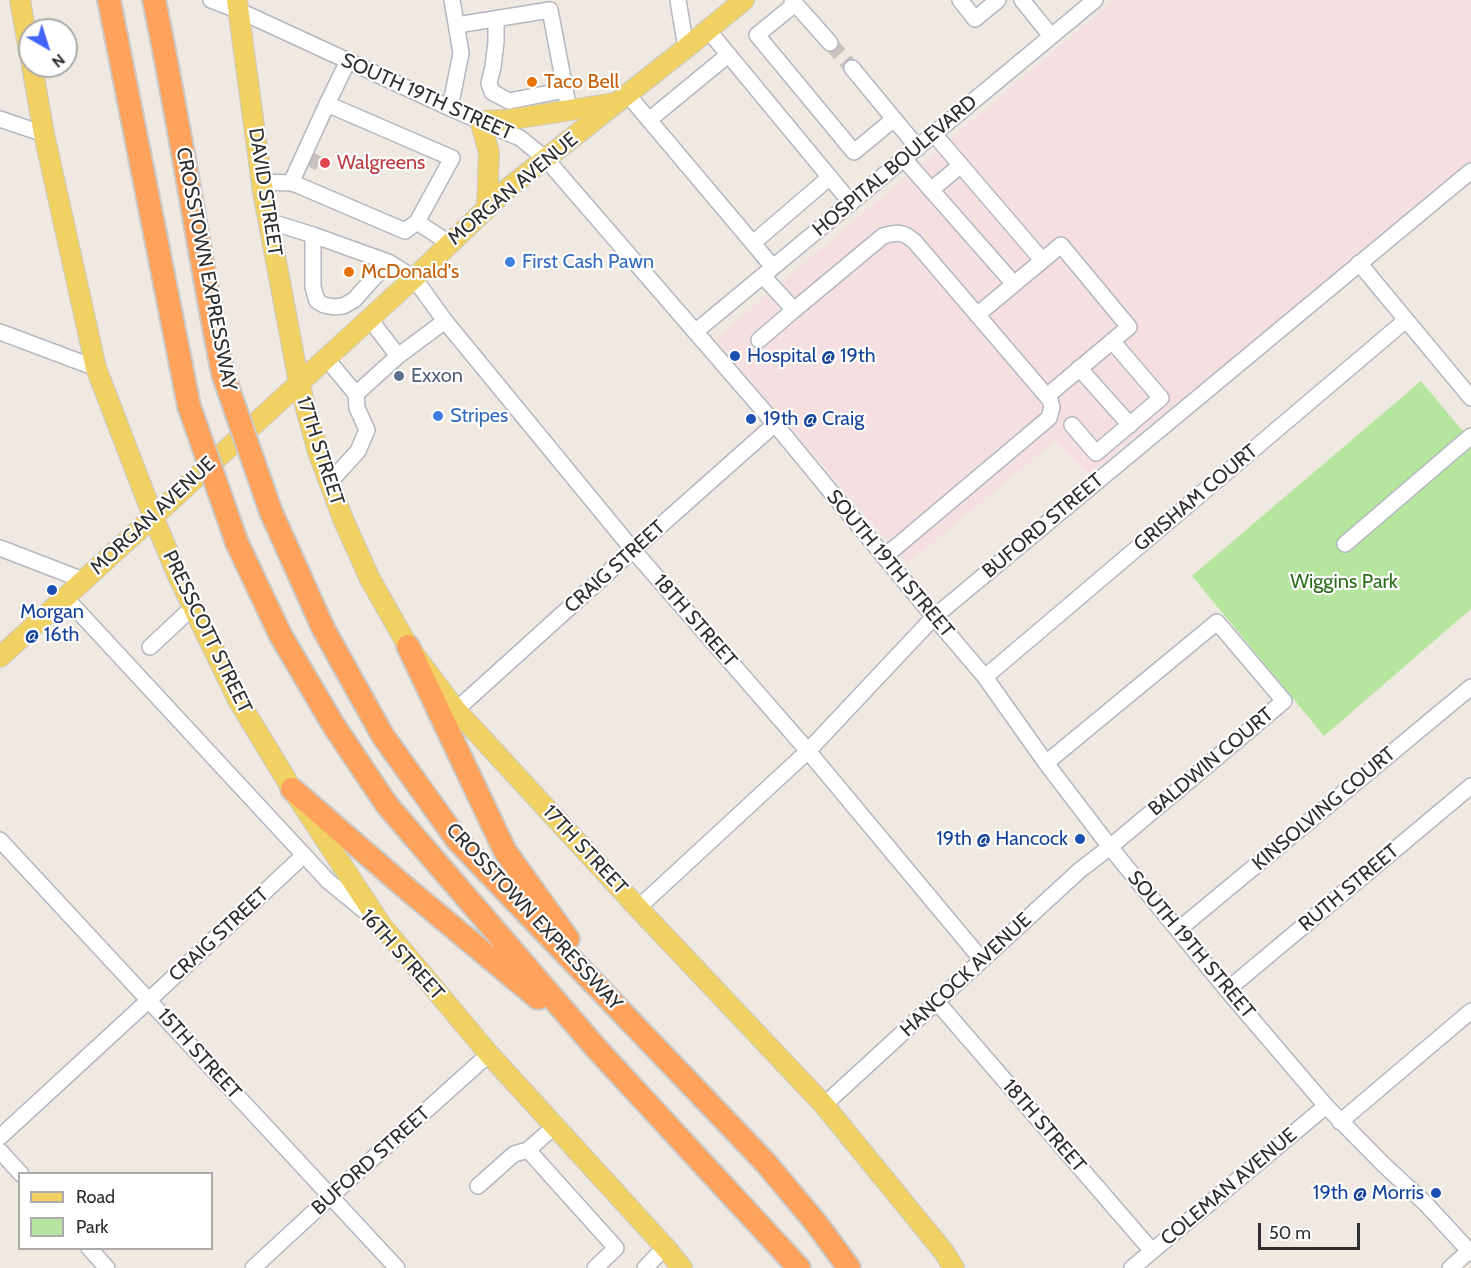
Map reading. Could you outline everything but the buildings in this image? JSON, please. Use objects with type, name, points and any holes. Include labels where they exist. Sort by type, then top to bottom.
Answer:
[{"type":"highway","name":"CROSSTOWN EXPRESSWAY","points":[[109,0],[189,405],[237,543],[281,636],[334,726],[387,805],[596,1048],[800,1268]]},
{"type":"highway","name":"CROSSTOWN EXPRESSWAY","points":[[154,0],[167,60],[223,374],[271,512],[324,630],[383,736],[458,841],[765,1162],[816,1223],[849,1268]]},
{"type":"highway","points":[[408,646],[505,851],[615,1004]]},
{"type":"highway","points":[[292,789],[596,1048]]},
{"type":"highway","points":[[816,1223],[863,1268]]},
{"type":"highway","points":[[776,1241],[791,1268]]},
{"type":"main road","points":[[20,0],[23,18]]},
{"type":"main road","name":"MORGAN AVENUE","points":[[0,657],[414,278],[506,190],[744,0]]},
{"type":"main road","name":"DAVID STREET","points":[[238,6],[268,221],[298,383]]},
{"type":"main road","name":"PRESSCOTT STREET","points":[[34,78],[44,134],[96,368],[153,516],[177,574],[238,700],[292,789],[382,926]]},
{"type":"main road","points":[[487,208],[489,152],[480,121],[507,120],[622,99]]},
{"type":"main road","name":"17TH STREET","points":[[298,383],[318,452],[343,519],[370,579],[408,646],[456,710],[638,908],[824,1105],[944,1252],[954,1268]]},
{"type":"main road","name":"16TH STREET","points":[[382,926],[489,1054],[682,1268]]},
{"type":"street","name":"SOUTH 19TH STREET","points":[[212,0],[238,6],[348,61],[520,138],[546,159],[775,424],[985,677],[1046,763],[1110,847],[1227,990],[1340,1122],[1468,1246]]},
{"type":"street","points":[[450,108],[461,53],[452,0]]},
{"type":"street","points":[[678,0],[686,48]]},
{"type":"street","points":[[960,0],[979,24],[998,0]]},
{"type":"street","points":[[1022,0],[1051,36]]},
{"type":"street","name":"HOSPITAL BOULEVARD","points":[[695,333],[1095,0]]},
{"type":"street","points":[[830,43],[794,2],[758,35],[854,152],[894,119]]},
{"type":"street","points":[[456,25],[550,10],[569,110]]},
{"type":"street","points":[[496,19],[496,42],[489,82],[492,92],[509,101],[565,90]]},
{"type":"street","points":[[708,30],[851,203]]},
{"type":"street","points":[[649,120],[728,55]]},
{"type":"street","points":[[296,184],[324,109],[348,61]]},
{"type":"street","points":[[852,68],[918,148]]},
{"type":"street","points":[[622,99],[649,120],[753,243],[794,310]]},
{"type":"street","points":[[317,151],[323,135],[324,109]]},
{"type":"street","points":[[262,182],[296,184],[405,231],[417,222],[452,158],[324,109]]},
{"type":"street","points":[[0,119],[44,134]]},
{"type":"street","points":[[934,134],[1042,260]]},
{"type":"street","points":[[904,159],[1014,284]]},
{"type":"street","points":[[931,190],[961,165]]},
{"type":"street","points":[[296,184],[309,168]]},
{"type":"street","name":"BUFORD STREET","points":[[638,908],[808,751],[934,617],[1471,171]]},
{"type":"street","points":[[753,243],[830,177]]},
{"type":"street","points":[[268,221],[388,262],[414,278]]},
{"type":"street","points":[[417,222],[449,243]]},
{"type":"street","points":[[759,340],[883,236],[896,232],[908,235],[915,242],[1050,400],[1052,407],[1049,418],[884,557]]},
{"type":"street","points":[[313,235],[313,287],[317,301],[324,305],[343,306],[354,300],[388,262]]},
{"type":"street","points":[[977,315],[1061,245],[1129,327],[1047,396]]},
{"type":"street","points":[[1359,263],[1471,398]]},
{"type":"street","name":"18TH STREET","points":[[414,278],[445,321],[633,550],[808,751],[982,960]]},
{"type":"street","points":[[369,318],[398,356]]},
{"type":"street","name":"GRISHAM COURT","points":[[985,677],[1406,320]]},
{"type":"street","points":[[356,394],[398,356],[445,321]]},
{"type":"street","points":[[0,332],[96,368]]},
{"type":"street","points":[[1072,425],[1096,453],[1161,398],[1112,341]]},
{"type":"street","points":[[326,357],[356,394],[357,408],[367,430],[358,450],[329,483]]},
{"type":"street","points":[[1079,369],[1130,425]]},
{"type":"street","name":"CRAIG STREET","points":[[456,710],[775,424]]},
{"type":"street","points":[[1346,544],[1471,436]]},
{"type":"street","points":[[0,549],[83,580]]},
{"type":"street","name":"16TH STREET","points":[[65,597],[328,881],[382,926]]},
{"type":"street","points":[[150,647],[193,607]]},
{"type":"street","name":"BALDWIN COURT","points":[[1046,763],[1217,622],[1284,701],[1110,847]]},
{"type":"street","name":"KINSOLVING COURT","points":[[1178,930],[1471,687]]},
{"type":"street","name":"RUTH STREET","points":[[1227,990],[1471,786]]},
{"type":"street","name":"15TH STREET","points":[[0,840],[397,1268]]},
{"type":"street","name":"HANCOCK AVENUE","points":[[824,1105],[1080,870],[1110,847]]},
{"type":"street","name":"CRAIG STREET","points":[[0,1137],[304,855]]},
{"type":"street","name":"18TH STREET","points":[[936,1002],[1152,1251]]},
{"type":"street","points":[[1340,1122],[1471,1011]]},
{"type":"street","name":"BUFORD STREET","points":[[253,1268],[489,1054]]},
{"type":"street","name":"COLEMAN AVENUE","points":[[1132,1268],[1326,1106]]},
{"type":"street","points":[[478,1186],[514,1154],[528,1150],[555,1126]]},
{"type":"street","points":[[528,1150],[616,1248],[595,1268]]},
{"type":"street","points":[[0,1151],[20,1172]]},
{"type":"street","points":[[1450,1268],[1468,1246]]},
{"type":"street","points":[[645,1268],[665,1247]]},
{"type":"street","points":[[91,1250],[107,1268]]},
{"type":"shaded area","points":[[1114,0],[1471,0],[1471,161],[1089,475],[1055,441],[907,564],[715,339]]},
{"type":"green space","name":"Wiggins Park","points":[[1421,381],[1471,441],[1471,609],[1324,736],[1192,576]]},
{"type":"tunnel","points":[[830,43],[852,68]]},
{"type":"tunnel","points":[[309,167],[317,151]]},
{"type":"place","name":"Taco Bell","points":[[532,82]]},
{"type":"place","name":"Walgreens","points":[[325,163]]},
{"type":"place","name":"First Cash Pawn","points":[[510,262]]},
{"type":"place","name":"McDonald's","points":[[349,272]]},
{"type":"place","name":"Hospital @ 19th","points":[[735,356]]},
{"type":"place","name":"Exxon","points":[[399,376]]},
{"type":"place","name":"Stripes","points":[[438,416]]},
{"type":"place","name":"19th @ Craig","points":[[751,419]]},
{"type":"place","name":"Morgan @ 16th","points":[[52,590]]},
{"type":"place","name":"19th @ Hancock","points":[[1080,839]]},
{"type":"place","name":"19th @ Morris","points":[[1436,1193]]}]
